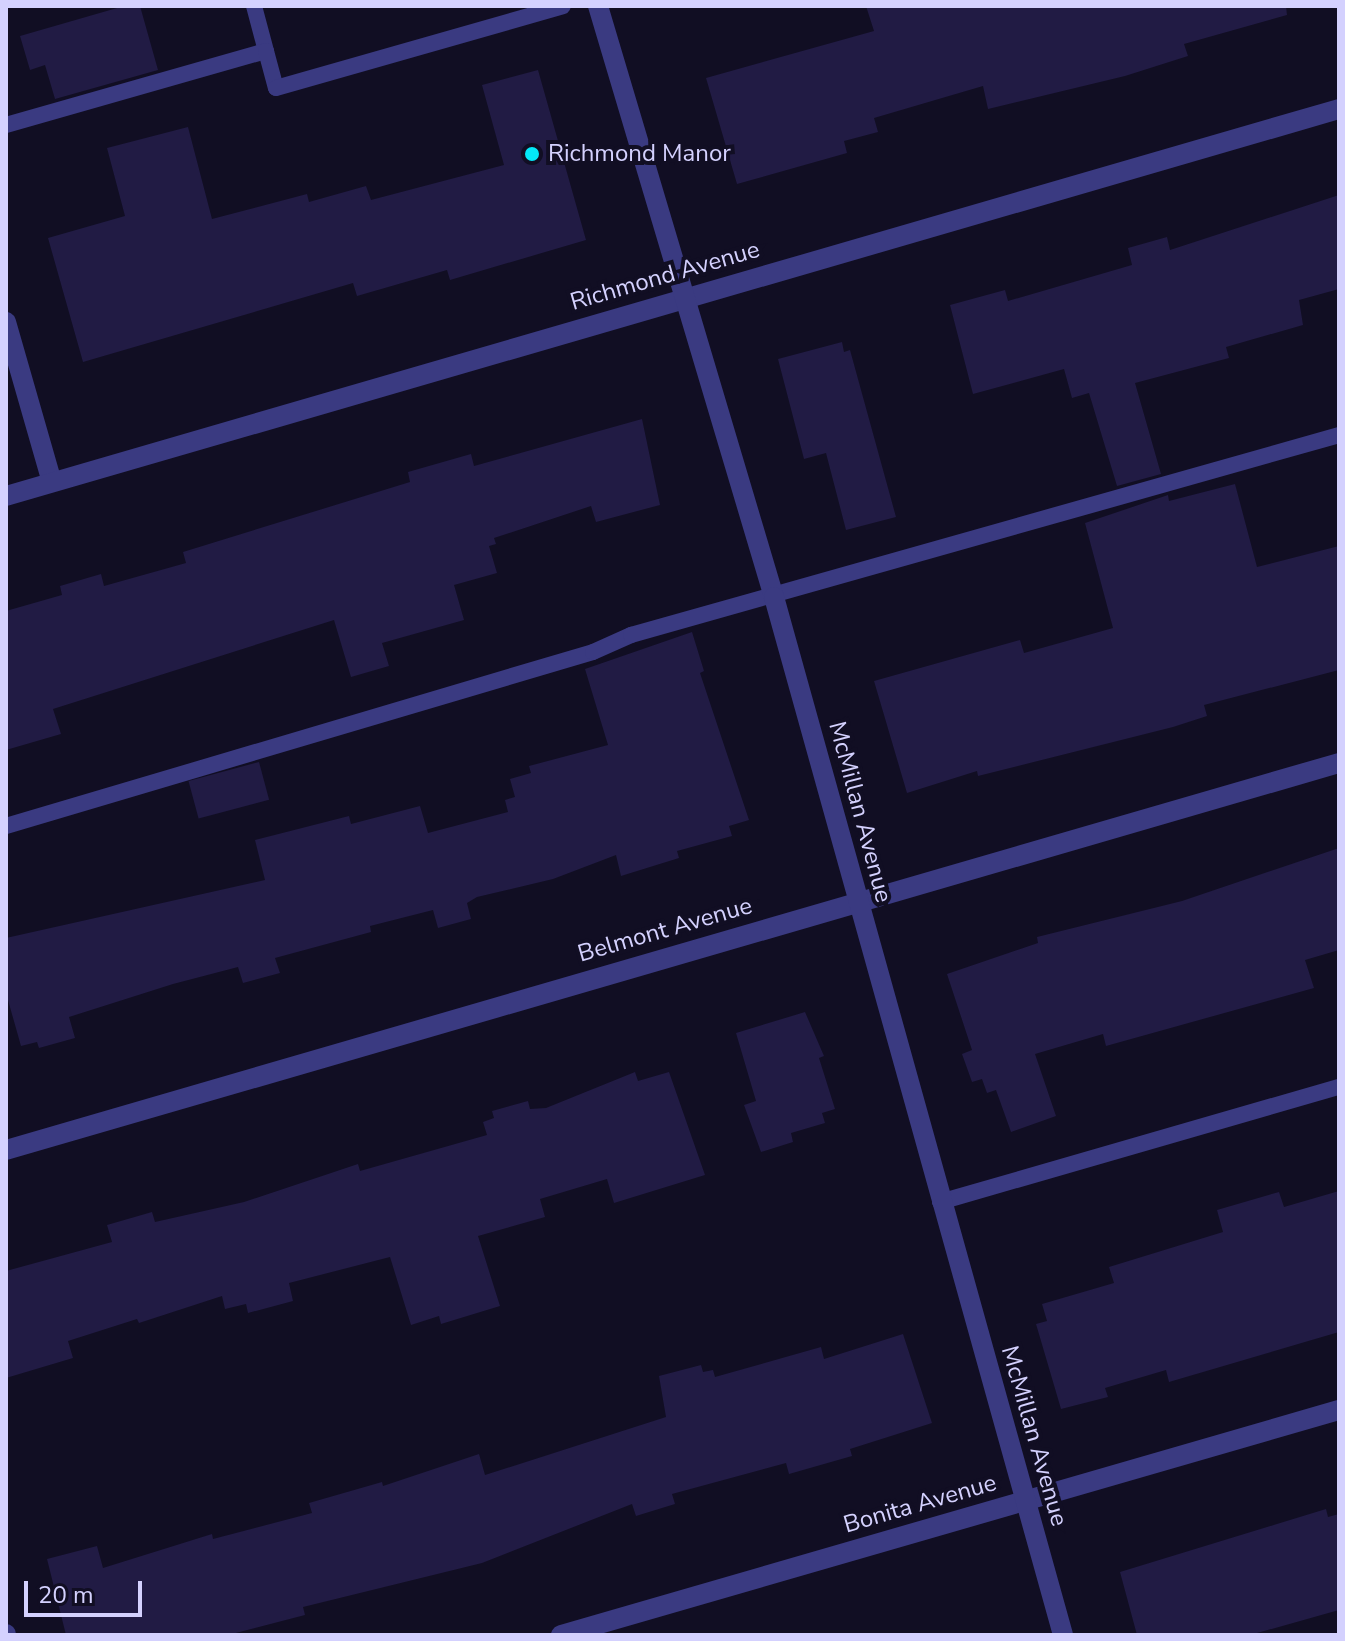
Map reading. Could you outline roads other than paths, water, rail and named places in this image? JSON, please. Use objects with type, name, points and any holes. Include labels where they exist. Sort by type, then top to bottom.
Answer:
[{"type":"street","name":"McMillan Avenue","points":[[598,6],[774,597],[1063,1635]]},
{"type":"street","name":"Richmond Avenue","points":[[6,496],[685,296],[1339,109]]},
{"type":"street","points":[[6,322],[52,482]]},
{"type":"street","name":"Belmont Avenue","points":[[6,1150],[1339,763]]},
{"type":"street","name":"Bonita Avenue","points":[[561,1635],[1339,1410]]},
{"type":"lane","points":[[254,6],[276,88],[563,6]]},
{"type":"lane","points":[[6,125],[266,51]]},
{"type":"lane","points":[[6,826],[593,652],[631,635],[1339,435]]},
{"type":"lane","points":[[940,1202],[1339,1087]]},
{"type":"place","name":"Richmond Manor","points":[[532,154]]}]
